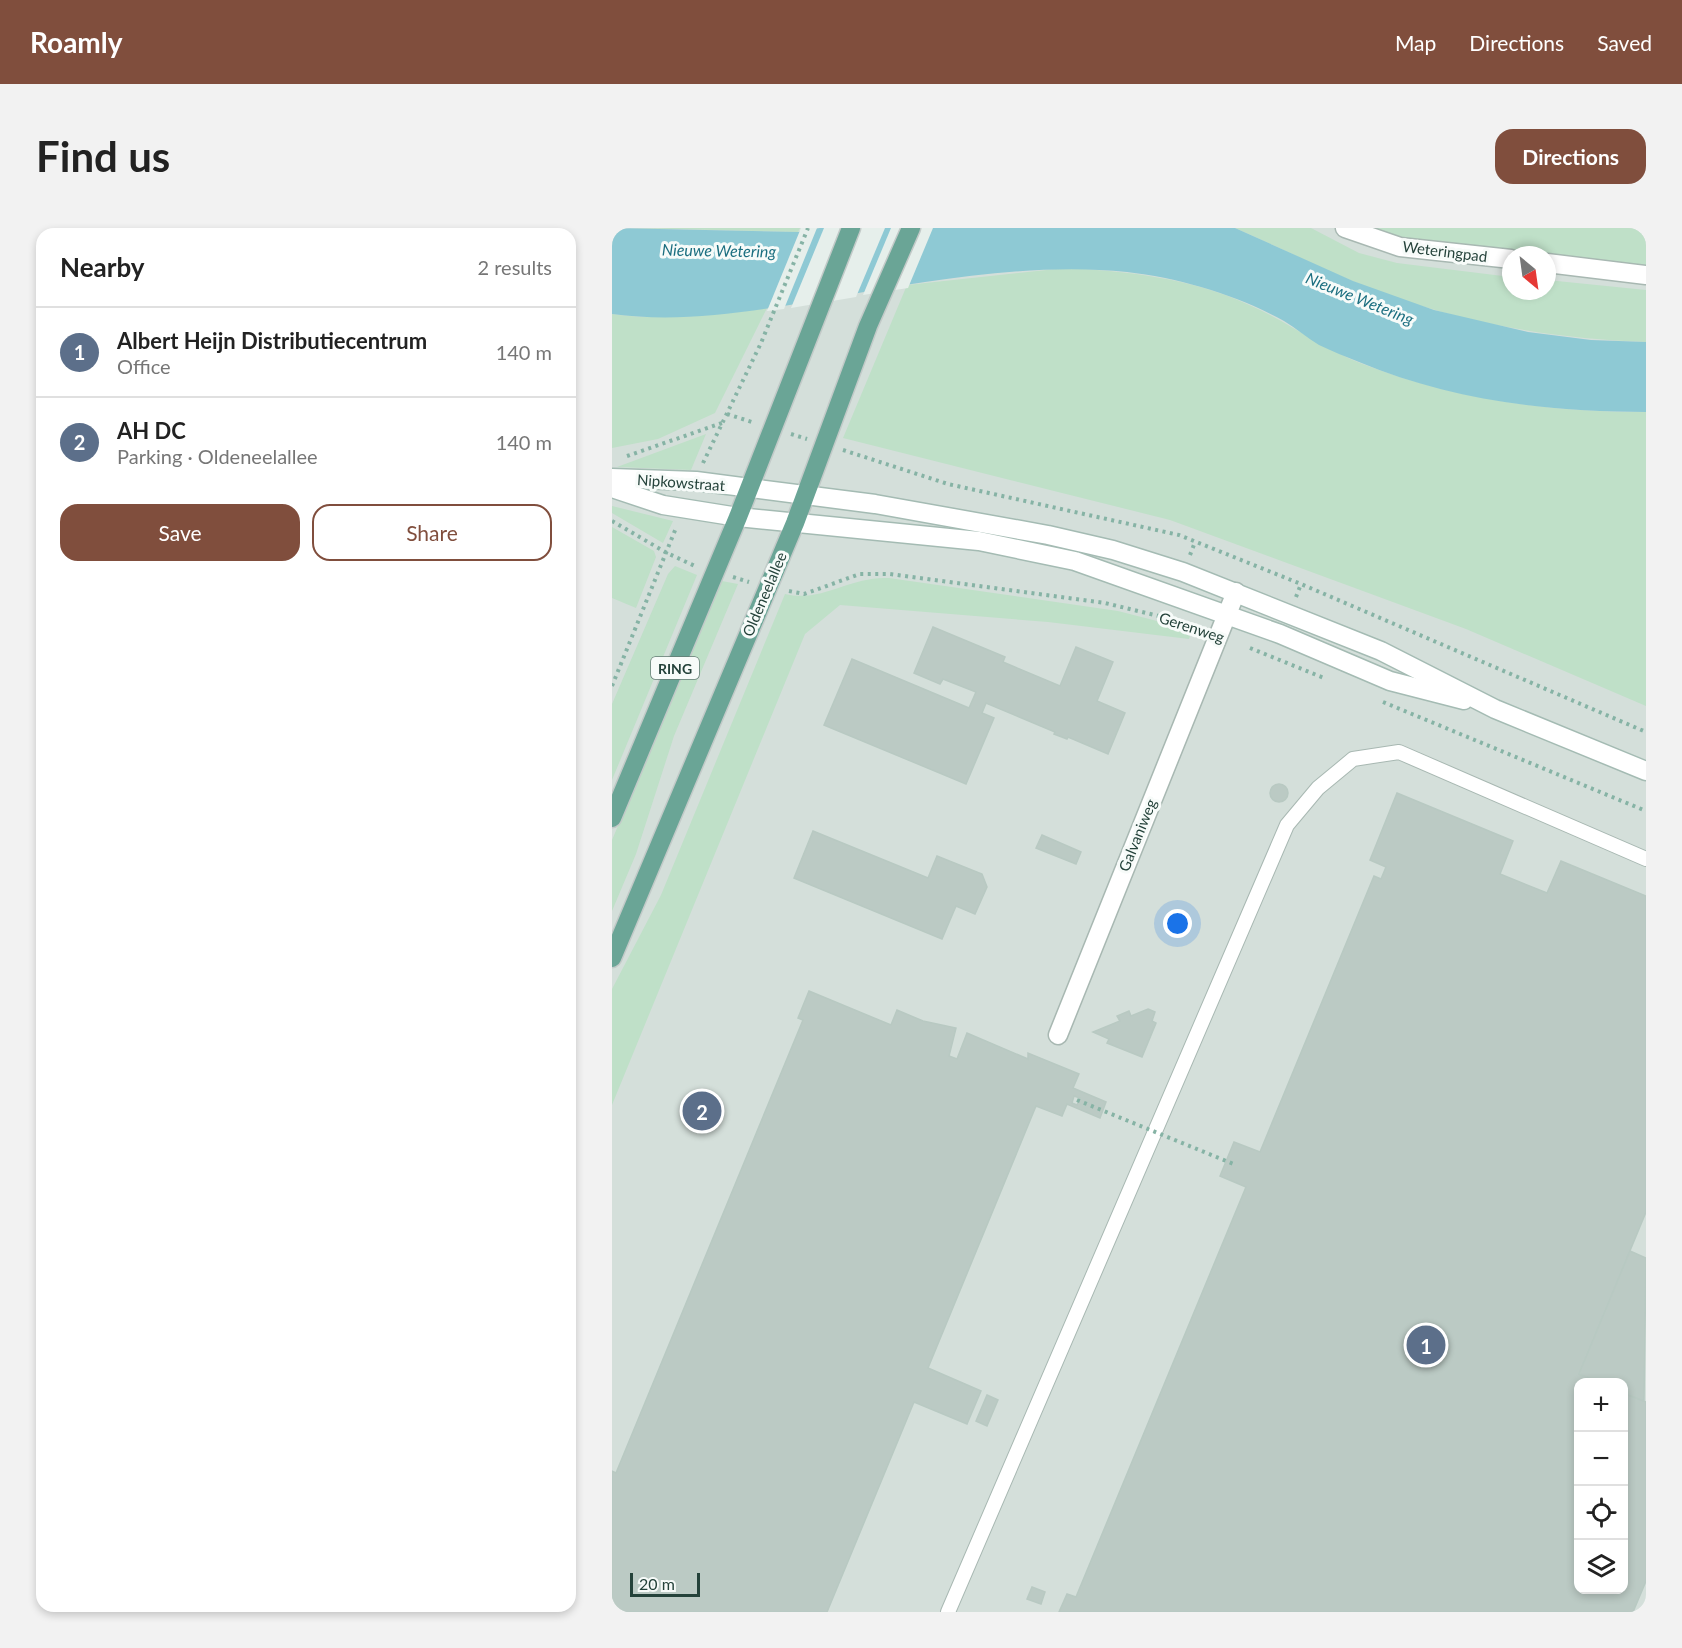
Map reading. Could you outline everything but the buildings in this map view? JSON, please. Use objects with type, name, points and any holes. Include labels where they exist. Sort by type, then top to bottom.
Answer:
[{"type":"main road","name":"RING","points":[[612,818],[750,489],[807,336],[851,228]]},
{"type":"main road","name":"Oldeneelallee","points":[[612,958],[766,587],[795,523],[868,326],[911,228]]},
{"type":"main road","name":"Weteringpad","points":[[1345,228],[1400,247],[1502,258]]},
{"type":"main road","points":[[1556,264],[1646,275]]},
{"type":"main road","name":"Nipkowstraat","points":[[612,478],[696,480],[750,489]]},
{"type":"main road","name":"Nipkowstraat","points":[[612,488],[663,505],[738,517]]},
{"type":"main road","name":"Gerenweg","points":[[750,489],[933,513],[1048,535],[1113,550],[1183,572],[1381,651],[1495,708],[1646,771]]},
{"type":"main road","name":"Gerenweg","points":[[738,517],[980,541],[1075,561],[1227,614],[1390,681],[1495,708]]},
{"type":"main road","name":"Galvaniweg","points":[[1058,1035],[1236,592]]},
{"type":"lane","points":[[948,1612],[1287,825],[1318,788],[1353,759],[1399,753],[1646,859]]},
{"type":"path","points":[[761,343],[808,228]]},
{"type":"path","points":[[728,414],[948,484],[1179,535],[1646,732]]},
{"type":"path","name":"Nipkowstraat","points":[[620,459],[723,422]]},
{"type":"path","points":[[612,521],[667,553],[715,572]]},
{"type":"path","name":"Gerenweg","points":[[715,572],[766,587],[804,594],[860,574],[890,574],[1105,603],[1169,618]]},
{"type":"path","name":"Gerenweg","points":[[1219,636],[1336,683]]},
{"type":"path","points":[[1380,701],[1646,811]]},
{"type":"path","points":[[1077,1100],[1236,1165]]},
{"type":"shaded area","points":[[612,228],[1646,228],[1646,1612],[612,1612]]},
{"type":"green space","points":[[631,228],[800,228],[798,232]]},
{"type":"green space","points":[[1235,228],[1311,228],[1359,253],[1397,263],[1502,276],[1502,300],[1556,300],[1556,281],[1646,290],[1646,342],[1581,338],[1485,323],[1391,296]]},
{"type":"green space","points":[[1366,228],[1646,228],[1646,265],[1556,255],[1556,246],[1502,246],[1502,249],[1399,238]]},
{"type":"green space","points":[[1065,268],[1158,277],[1225,295],[1276,318],[1360,363],[1430,386],[1537,406],[1646,412],[1646,706],[1466,629],[1170,520],[843,438],[907,285]]},
{"type":"green space","points":[[767,308],[715,413],[658,439],[612,448],[612,314],[670,317]]},
{"type":"green space","points":[[706,434],[691,470],[617,467]]},
{"type":"green space","points":[[612,506],[673,521],[663,543],[612,513]]},
{"type":"green space","points":[[612,527],[654,551],[656,557],[636,608],[612,598]]},
{"type":"green space","points":[[675,566],[697,575],[612,780],[612,704],[668,574]]},
{"type":"green space","points":[[889,578],[1118,611],[1192,630],[1189,639],[1048,622],[840,605],[805,634],[612,1105],[612,989],[661,895],[785,594],[811,595],[861,581]]},
{"type":"green space","points":[[722,581],[738,584],[674,736],[636,854],[612,911],[612,840]]},
{"type":"water","name":"Nieuwe Wetering","points":[[612,228],[798,232],[820,228],[1235,228],[1353,281],[1434,310],[1528,332],[1591,340],[1646,342],[1646,412],[1572,410],[1536,406],[1464,395],[1428,386],[1393,375],[1324,347],[1284,321],[1247,303],[1188,283],[1127,272],[1055,269],[1018,271],[943,279],[780,307],[724,314],[640,317],[612,314]]},
{"type":"pier","points":[[801,228],[817,228],[784,309],[767,311]]},
{"type":"pier","points":[[824,228],[885,228],[856,297],[791,308]]},
{"type":"pier","points":[[891,228],[933,228],[908,288],[863,295]]},
{"type":"place","name":"AH DC","points":[[702,1111]]},
{"type":"place","name":"Albert Heijn Distributiecentrum","points":[[1426,1345]]}]
